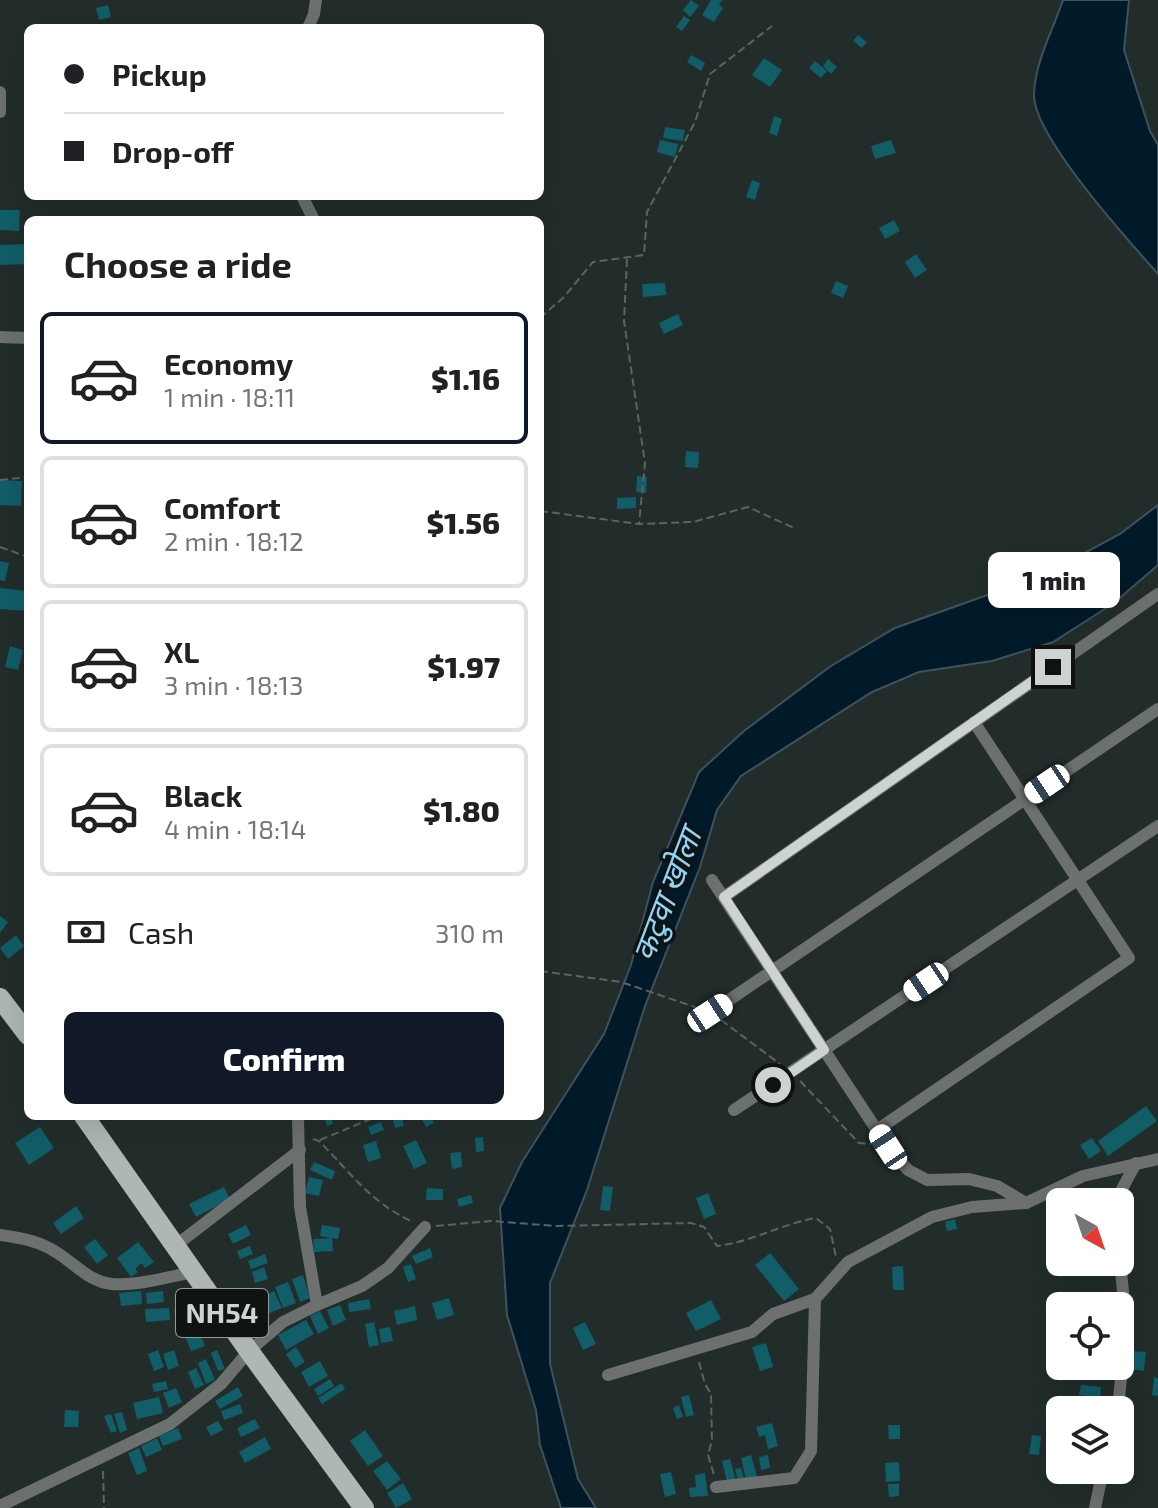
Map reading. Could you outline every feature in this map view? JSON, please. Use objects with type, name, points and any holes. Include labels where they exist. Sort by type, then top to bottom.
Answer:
[{"type":"main road","points":[[0,998],[24,1030]]},
{"type":"main road","name":"NH54","points":[[87,1120],[364,1508]]},
{"type":"street","points":[[310,24],[316,0]]},
{"type":"street","points":[[0,92],[0,112]]},
{"type":"street","points":[[0,337],[24,338]]},
{"type":"street","points":[[724,897],[1158,594]]},
{"type":"street","points":[[710,1013],[1158,709]]},
{"type":"street","points":[[877,1130],[1129,958],[974,722]]},
{"type":"street","points":[[734,1110],[1158,826]]},
{"type":"street","points":[[712,880],[888,1147],[908,1170],[927,1180],[969,1179],[997,1186],[1026,1203]]},
{"type":"street","points":[[298,1120],[300,1207],[317,1305]]},
{"type":"street","points":[[175,1246],[300,1150]]},
{"type":"street","points":[[608,1375],[752,1332],[773,1314],[815,1299],[848,1262],[932,1217],[972,1207],[1026,1203],[1083,1176],[1158,1159]]},
{"type":"street","points":[[1123,1188],[1136,1163]]},
{"type":"street","points":[[0,1506],[170,1424],[221,1384],[249,1351],[283,1322],[362,1286],[388,1268],[425,1227]]},
{"type":"street","points":[[0,1235],[32,1239],[58,1253],[91,1278],[113,1284],[193,1272]]},
{"type":"street","points":[[1119,1396],[1126,1323],[1121,1276]]},
{"type":"street","points":[[716,1487],[794,1478],[811,1451],[815,1299]]},
{"type":"street","points":[[1095,1508],[1100,1484]]},
{"type":"path","points":[[544,314],[564,297],[593,262],[644,255],[647,212],[695,122],[710,74],[772,26]]},
{"type":"path","points":[[627,257],[624,321],[645,463],[639,524]]},
{"type":"path","points":[[0,480],[24,477]]},
{"type":"path","points":[[544,512],[639,524],[693,522],[748,507],[796,529]]},
{"type":"path","points":[[0,547],[24,556]]},
{"type":"path","points":[[544,972],[621,982],[710,1013],[792,1072],[859,1143],[888,1147]]},
{"type":"path","points":[[319,1141],[369,1120]]},
{"type":"path","points":[[300,1133],[319,1141],[368,1195],[425,1227],[491,1221],[555,1226],[691,1223],[704,1227],[717,1246],[738,1244],[792,1222],[816,1218],[830,1229],[835,1257],[848,1262]]},
{"type":"path","points":[[693,1349],[711,1394],[712,1440],[708,1455],[716,1487]]},
{"type":"path","points":[[103,1458],[104,1508]]},
{"type":"water","points":[[1063,0],[1129,0],[1124,50],[1150,131],[1158,145],[1158,274],[1084,187],[1048,135],[1038,112],[1035,82]]},
{"type":"water","name":"कटुवा खोला","points":[[1158,505],[1158,565],[1114,603],[1053,642],[992,661],[919,672],[872,692],[741,776],[717,810],[700,867],[645,1006],[587,1190],[550,1283],[550,1364],[578,1479],[596,1508],[561,1508],[540,1445],[536,1410],[507,1315],[500,1208],[522,1162],[604,1034],[631,965],[653,882],[699,772],[744,731],[831,666],[895,628],[1007,588],[1068,562],[1120,534]]},
{"type":"building","points":[[691,0],[699,6],[690,17],[683,10]]},
{"type":"building","points":[[711,0],[722,0],[719,5],[723,8],[714,22],[702,15]]},
{"type":"building","points":[[108,5],[111,17],[99,20],[96,8]]},
{"type":"building","points":[[684,16],[690,20],[682,31],[676,27]]},
{"type":"building","points":[[858,35],[867,42],[862,48],[853,41]]},
{"type":"building","points":[[691,55],[705,63],[701,71],[687,62]]},
{"type":"building","points":[[764,58],[782,70],[770,87],[752,75]]},
{"type":"building","points":[[828,59],[837,67],[831,74],[823,66]]},
{"type":"building","points":[[815,61],[827,71],[821,78],[809,68]]},
{"type":"building","points":[[774,116],[782,119],[777,136],[769,133]]},
{"type":"building","points":[[665,127],[685,130],[683,141],[663,138]]},
{"type":"building","points":[[660,140],[678,144],[675,157],[657,152]]},
{"type":"building","points":[[891,140],[896,153],[875,159],[871,146]]},
{"type":"building","points":[[752,180],[760,183],[755,200],[746,197]]},
{"type":"building","points":[[0,210],[20,210],[19,231],[0,230]]},
{"type":"building","points":[[894,220],[900,231],[885,239],[879,228]]},
{"type":"building","points":[[24,244],[24,264],[0,265],[0,245]]},
{"type":"building","points":[[916,254],[927,270],[915,278],[905,262]]},
{"type":"building","points":[[836,281],[848,286],[843,298],[831,293]]},
{"type":"building","points":[[665,283],[666,295],[643,297],[642,284]]},
{"type":"building","points":[[678,314],[683,325],[664,334],[659,323]]},
{"type":"building","points":[[686,451],[699,452],[698,468],[685,467]]},
{"type":"building","points":[[637,476],[647,477],[646,493],[636,492]]},
{"type":"building","points":[[0,480],[22,481],[21,506],[0,505]]},
{"type":"building","points":[[636,497],[636,508],[617,509],[617,498]]},
{"type":"building","points":[[0,561],[9,563],[5,581],[0,580]]},
{"type":"building","points":[[0,588],[24,591],[24,611],[0,609]]},
{"type":"building","points":[[10,646],[23,650],[18,670],[5,667]]},
{"type":"building","points":[[0,916],[8,922],[0,933]]},
{"type":"building","points":[[16,935],[24,946],[8,959],[0,948]]},
{"type":"building","points":[[1146,1106],[1157,1121],[1108,1156],[1098,1141]]},
{"type":"building","points":[[393,1120],[403,1120],[404,1126],[395,1128]]},
{"type":"building","points":[[422,1120],[432,1120],[434,1123],[426,1127]]},
{"type":"building","points":[[381,1122],[384,1130],[371,1135],[368,1127]]},
{"type":"building","points":[[40,1127],[54,1148],[29,1165],[15,1143]]},
{"type":"building","points":[[483,1137],[484,1151],[476,1152],[475,1138]]},
{"type":"building","points":[[1092,1138],[1101,1151],[1089,1159],[1080,1145]]},
{"type":"building","points":[[416,1140],[427,1163],[414,1169],[403,1146]]},
{"type":"building","points":[[376,1141],[381,1158],[368,1162],[363,1145]]},
{"type":"building","points":[[461,1152],[462,1167],[452,1169],[450,1153]]},
{"type":"building","points":[[314,1162],[335,1171],[332,1180],[310,1170]]},
{"type":"building","points":[[309,1177],[323,1180],[319,1196],[305,1193]]},
{"type":"building","points":[[603,1186],[613,1187],[610,1211],[600,1210]]},
{"type":"building","points":[[224,1187],[230,1199],[196,1217],[189,1204]]},
{"type":"building","points":[[427,1188],[443,1189],[443,1200],[426,1200]]},
{"type":"building","points":[[708,1193],[716,1214],[704,1219],[696,1198]]},
{"type":"building","points":[[471,1195],[473,1203],[459,1207],[457,1199]]},
{"type":"building","points":[[76,1206],[84,1218],[61,1234],[53,1223]]},
{"type":"building","points":[[955,1219],[957,1229],[947,1231],[945,1222]]},
{"type":"building","points":[[246,1225],[251,1235],[233,1244],[228,1234]]},
{"type":"building","points":[[322,1225],[340,1228],[338,1239],[320,1236]]},
{"type":"building","points":[[332,1238],[333,1251],[314,1252],[313,1239]]},
{"type":"building","points":[[95,1239],[108,1255],[97,1264],[84,1247]]},
{"type":"building","points":[[138,1242],[154,1262],[145,1268],[142,1263],[135,1269],[138,1272],[131,1277],[117,1258]]},
{"type":"building","points":[[250,1246],[253,1254],[240,1259],[237,1251]]},
{"type":"building","points":[[430,1248],[433,1257],[416,1264],[412,1256]]},
{"type":"building","points":[[770,1253],[799,1289],[784,1301],[755,1265]]},
{"type":"building","points":[[265,1254],[268,1263],[251,1269],[248,1261]]},
{"type":"building","points":[[411,1264],[416,1279],[408,1282],[403,1267]]},
{"type":"building","points":[[903,1266],[904,1290],[893,1290],[892,1267]]},
{"type":"building","points":[[264,1267],[268,1279],[255,1283],[252,1272]]},
{"type":"building","points":[[303,1275],[310,1298],[300,1302],[292,1279]]},
{"type":"building","points":[[288,1282],[296,1303],[283,1308],[275,1287]]},
{"type":"building","points":[[141,1291],[142,1304],[121,1306],[119,1293]]},
{"type":"building","points":[[163,1291],[164,1302],[147,1304],[146,1293]]},
{"type":"building","points":[[274,1291],[282,1308],[259,1317],[252,1300]]},
{"type":"building","points":[[449,1298],[454,1315],[437,1320],[432,1303]]},
{"type":"building","points":[[369,1299],[371,1309],[349,1312],[348,1303]]},
{"type":"building","points":[[711,1300],[721,1319],[696,1331],[686,1313]]},
{"type":"building","points":[[189,1304],[196,1324],[181,1330],[174,1310]]},
{"type":"building","points":[[340,1305],[346,1320],[333,1326],[327,1310]]},
{"type":"building","points":[[415,1306],[417,1320],[397,1325],[394,1311]]},
{"type":"building","points":[[169,1308],[170,1320],[146,1322],[145,1309]]},
{"type":"building","points":[[320,1311],[329,1328],[318,1334],[310,1316]]},
{"type":"building","points":[[306,1320],[314,1334],[286,1350],[278,1335]]},
{"type":"building","points":[[374,1322],[379,1345],[369,1347],[365,1324]]},
{"type":"building","points":[[585,1322],[596,1344],[583,1350],[573,1328]]},
{"type":"building","points":[[390,1327],[393,1341],[381,1343],[379,1329]]},
{"type":"building","points":[[198,1328],[205,1346],[191,1351],[184,1334]]},
{"type":"building","points":[[766,1343],[773,1367],[760,1371],[752,1347]]},
{"type":"building","points":[[296,1347],[305,1362],[295,1368],[286,1354]]},
{"type":"building","points":[[158,1350],[164,1367],[154,1371],[148,1354]]},
{"type":"building","points":[[174,1350],[179,1366],[168,1370],[163,1354]]},
{"type":"building","points":[[217,1350],[225,1369],[218,1371],[211,1353]]},
{"type":"building","points":[[1134,1351],[1146,1352],[1144,1371],[1134,1370]]},
{"type":"building","points":[[206,1359],[215,1380],[206,1384],[198,1363]]},
{"type":"building","points":[[320,1361],[328,1376],[309,1387],[301,1372]]},
{"type":"building","points":[[196,1368],[204,1385],[195,1389],[188,1372]]},
{"type":"building","points":[[1154,1377],[1158,1378],[1158,1396],[1152,1395]]},
{"type":"building","points":[[330,1379],[334,1386],[318,1396],[314,1389]]},
{"type":"building","points":[[166,1381],[168,1389],[154,1392],[152,1384]]},
{"type":"building","points":[[342,1383],[345,1389],[322,1404],[318,1398]]},
{"type":"building","points":[[1081,1385],[1101,1387],[1100,1396],[1079,1395]]},
{"type":"building","points":[[238,1387],[243,1396],[220,1409],[215,1401]]},
{"type":"building","points":[[176,1388],[182,1402],[169,1408],[163,1393]]},
{"type":"building","points":[[689,1395],[694,1415],[686,1417],[681,1397]]},
{"type":"building","points":[[159,1397],[163,1413],[137,1419],[133,1403]]},
{"type":"building","points":[[240,1404],[243,1413],[224,1420],[221,1411]]},
{"type":"building","points":[[679,1405],[683,1417],[677,1419],[673,1408]]},
{"type":"building","points":[[65,1410],[79,1411],[78,1427],[64,1427]]},
{"type":"building","points":[[122,1412],[127,1430],[120,1433],[114,1414]]},
{"type":"building","points":[[111,1414],[117,1431],[111,1433],[104,1416]]},
{"type":"building","points":[[255,1419],[260,1428],[241,1437],[237,1428]]},
{"type":"building","points":[[218,1421],[223,1430],[211,1436],[206,1427]]},
{"type":"building","points":[[772,1423],[778,1446],[768,1449],[765,1435],[759,1437],[756,1427]]},
{"type":"building","points":[[888,1425],[900,1425],[900,1439],[889,1439]]},
{"type":"building","points":[[178,1428],[182,1439],[163,1446],[159,1436]]},
{"type":"building","points":[[365,1430],[383,1456],[368,1466],[350,1441]]},
{"type":"building","points":[[1032,1435],[1041,1436],[1039,1455],[1029,1454]]},
{"type":"building","points":[[265,1437],[271,1449],[245,1463],[239,1452]]},
{"type":"building","points":[[157,1438],[162,1450],[146,1457],[141,1446]]},
{"type":"building","points":[[139,1448],[147,1471],[137,1475],[128,1453]]},
{"type":"building","points":[[751,1455],[758,1480],[747,1483],[741,1458]]},
{"type":"building","points":[[768,1455],[770,1468],[761,1470],[759,1457]]},
{"type":"building","points":[[730,1459],[738,1488],[729,1490],[722,1461]]},
{"type":"building","points":[[387,1461],[401,1479],[387,1490],[373,1471]]},
{"type":"building","points":[[899,1462],[900,1481],[886,1482],[885,1463]]},
{"type":"building","points":[[741,1468],[745,1483],[739,1485],[735,1469]]},
{"type":"building","points":[[671,1472],[676,1494],[665,1497],[660,1474]]},
{"type":"building","points":[[705,1473],[708,1496],[690,1497],[689,1488],[696,1487],[695,1475]]},
{"type":"building","points":[[403,1483],[412,1499],[396,1508],[387,1493]]},
{"type":"building","points":[[888,1484],[899,1484],[899,1496],[889,1497]]},
{"type":"route","points":[[773,1085],[824,1050],[724,897],[1053,667]]}]
